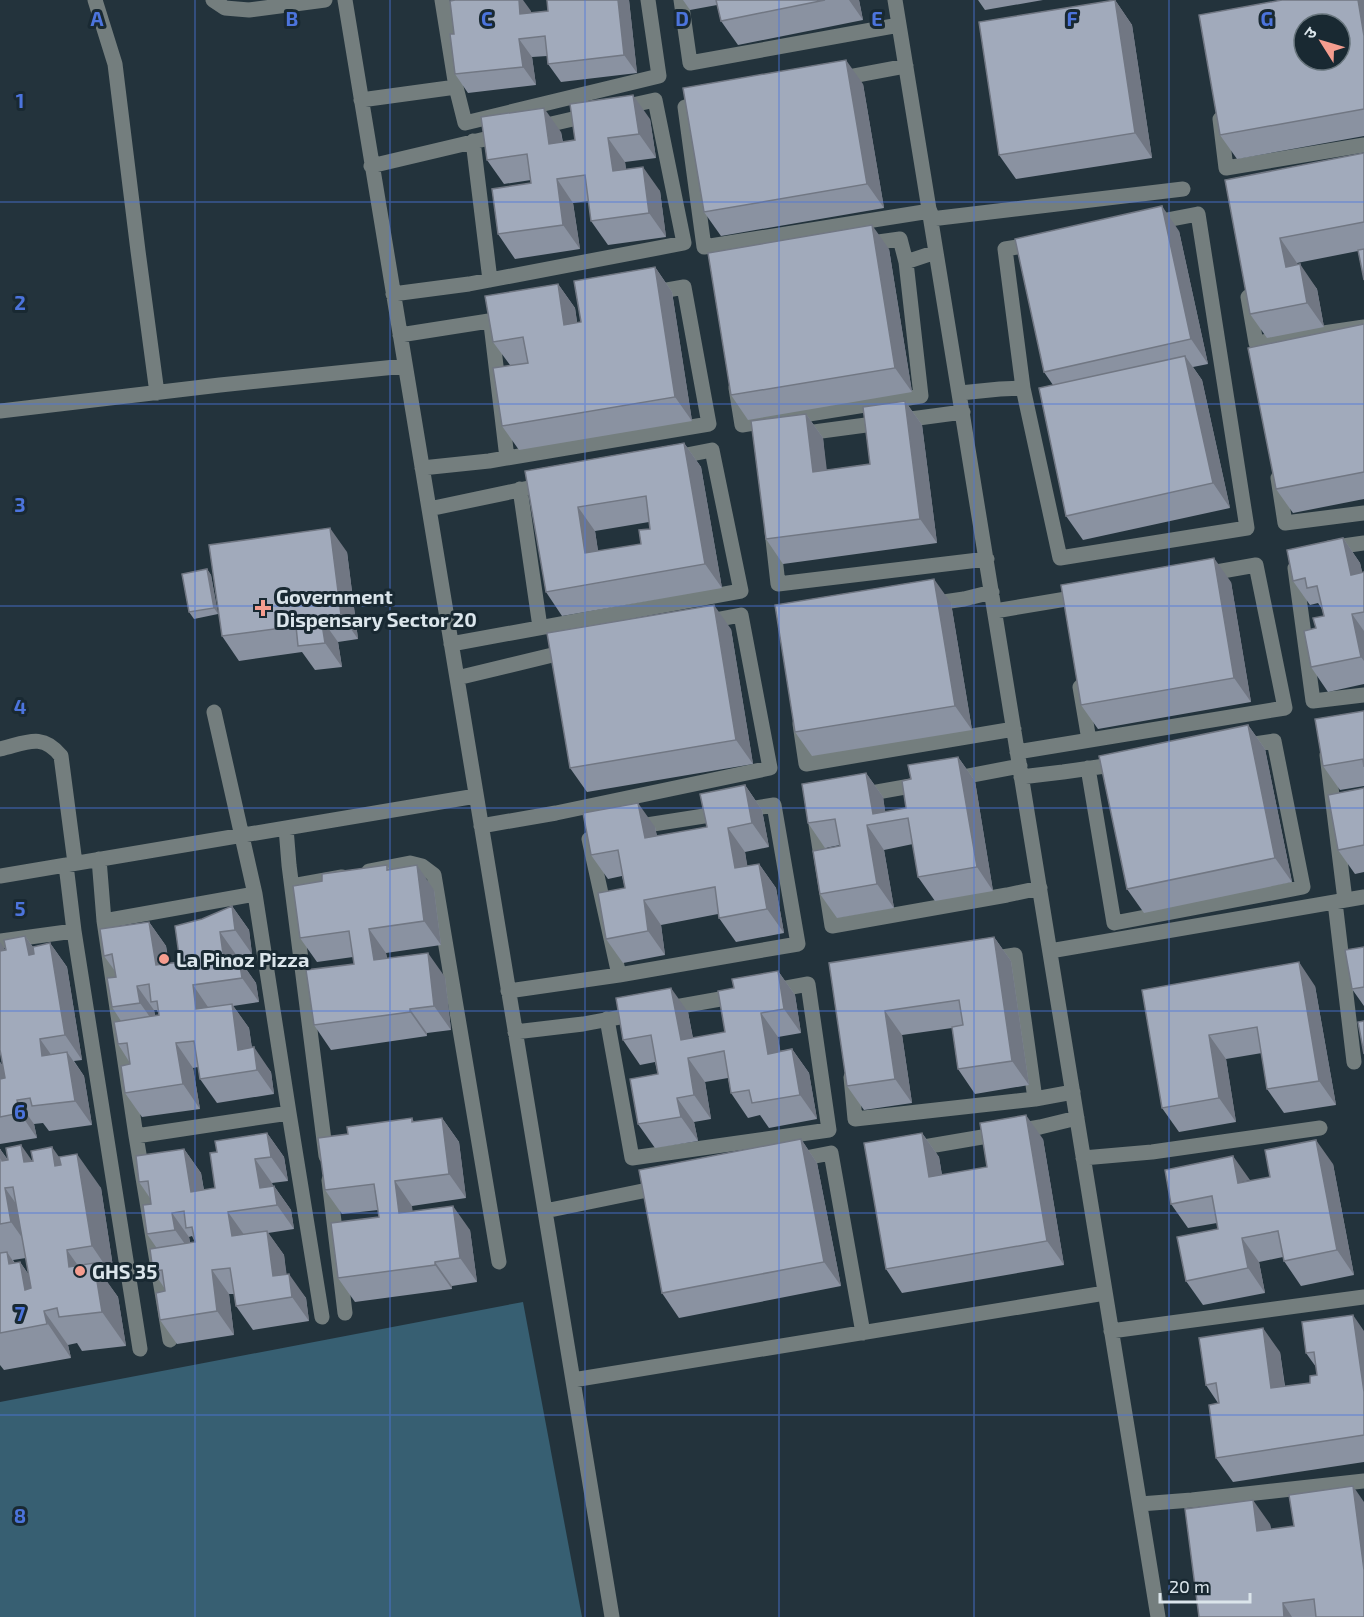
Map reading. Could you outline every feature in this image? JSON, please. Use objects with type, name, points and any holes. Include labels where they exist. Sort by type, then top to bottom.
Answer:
[{"type":"street","points":[[95,0],[115,64],[157,393]]},
{"type":"street","points":[[213,0],[225,8],[249,10],[325,0]]},
{"type":"street","points":[[345,0],[612,1617]]},
{"type":"street","points":[[442,0],[456,87],[465,123],[659,76],[648,0]]},
{"type":"street","points":[[681,0],[690,63],[899,25]]},
{"type":"street","points":[[895,0],[1158,1617]]},
{"type":"street","points":[[821,82],[906,66]]},
{"type":"street","points":[[361,100],[456,87]]},
{"type":"street","points":[[371,166],[655,100],[684,243],[490,280],[393,294]]},
{"type":"street","points":[[719,101],[684,107],[704,247],[931,215],[1182,189]]},
{"type":"street","points":[[1218,101],[1226,168],[1364,145]]},
{"type":"street","points":[[474,141],[490,280]]},
{"type":"street","points":[[1050,241],[1005,249],[1023,388],[1060,558],[1247,528],[1198,214],[1141,225]]},
{"type":"street","points":[[733,369],[742,426],[921,396],[906,262],[900,239],[855,246]]},
{"type":"street","points":[[906,262],[936,252]]},
{"type":"street","points":[[1246,286],[1256,343],[1364,327]]},
{"type":"street","points":[[422,468],[507,458],[709,424],[684,287],[639,295]]},
{"type":"street","points":[[400,335],[525,315]]},
{"type":"street","points":[[490,321],[507,458]]},
{"type":"street","points":[[1294,352],[1364,340]]},
{"type":"street","points":[[0,411],[405,366]]},
{"type":"street","points":[[960,393],[1023,388]]},
{"type":"street","points":[[783,436],[963,412]]},
{"type":"street","points":[[451,644],[741,591],[712,450],[656,462]]},
{"type":"street","points":[[1276,464],[1285,523],[1364,513]]},
{"type":"street","points":[[429,509],[565,480]]},
{"type":"street","points":[[520,489],[540,627]]},
{"type":"street","points":[[770,517],[778,584],[987,559]]},
{"type":"street","points":[[1317,550],[1364,543]]},
{"type":"street","points":[[1293,554],[1313,701],[1364,695]]},
{"type":"street","points":[[848,797],[988,773],[1019,765],[1089,740],[1285,708],[1256,565],[1188,577]]},
{"type":"street","points":[[919,606],[992,592]]},
{"type":"street","points":[[995,611],[1065,605],[1098,593]]},
{"type":"street","points":[[481,826],[556,813],[770,768],[741,615],[685,627]]},
{"type":"street","points":[[457,678],[585,648]]},
{"type":"street","points":[[1077,670],[1089,740]]},
{"type":"street","points":[[798,706],[806,764],[1014,729]]},
{"type":"street","points":[[214,712],[255,894],[322,1317]]},
{"type":"street","points":[[1325,738],[1354,1062]]},
{"type":"street","points":[[0,749],[40,740],[53,746],[61,756],[71,864],[74,931],[140,1349]]},
{"type":"street","points":[[1088,768],[1114,922],[1303,887],[1274,741],[1228,748]]},
{"type":"street","points":[[1019,765],[1088,768],[1135,762]]},
{"type":"street","points":[[0,876],[476,796]]},
{"type":"street","points":[[813,804],[832,926],[1040,888]]},
{"type":"street","points":[[508,991],[619,975],[798,944],[774,805],[623,828]]},
{"type":"street","points":[[286,828],[345,1313]]},
{"type":"street","points":[[600,832],[588,834],[619,975]]},
{"type":"street","points":[[99,859],[104,921],[136,1136],[170,1340]]},
{"type":"street","points":[[292,886],[410,864],[423,866],[434,875],[499,1262]]},
{"type":"street","points":[[104,921],[255,894]]},
{"type":"street","points":[[1050,951],[1364,897]]},
{"type":"street","points":[[0,941],[74,931]]},
{"type":"street","points":[[980,960],[1015,955],[1035,1099]]},
{"type":"street","points":[[515,1032],[608,1019],[808,984],[829,1130],[632,1158],[608,1019]]},
{"type":"street","points":[[849,1061],[855,1119],[1035,1099],[1073,1092]]},
{"type":"street","points":[[136,1136],[288,1113]]},
{"type":"street","points":[[902,1150],[1077,1118]]},
{"type":"street","points":[[1083,1158],[1152,1152],[1320,1128]]},
{"type":"street","points":[[784,1163],[831,1153],[863,1333]]},
{"type":"street","points":[[545,1211],[680,1184]]},
{"type":"street","points":[[573,1380],[1105,1293]]},
{"type":"street","points":[[1112,1330],[1364,1297]]},
{"type":"street","points":[[1140,1504],[1364,1481]]},
{"type":"shaded area","points":[[523,1302],[582,1617],[0,1617],[0,1402]]},
{"type":"building","points":[[519,0],[520,14],[548,11],[547,0],[618,0],[624,55],[548,64],[545,36],[519,39],[523,67],[455,74],[450,34],[454,34],[450,1]]},
{"type":"building","points":[[716,0],[825,0],[721,21]]},
{"type":"building","points":[[1115,0],[1135,133],[999,155],[979,22]]},
{"type":"building","points":[[1282,0],[1358,0],[1364,36],[1364,109],[1220,135],[1199,15]]},
{"type":"building","points":[[846,60],[867,184],[704,212],[683,88]]},
{"type":"building","points":[[633,95],[639,134],[608,138],[613,171],[643,167],[649,213],[591,221],[585,175],[557,179],[563,225],[498,234],[492,189],[531,183],[527,154],[487,160],[481,117],[544,108],[549,144],[575,140],[570,104]]},
{"type":"building","points":[[1364,153],[1364,222],[1280,238],[1286,267],[1300,264],[1307,303],[1250,314],[1225,180]]},
{"type":"building","points":[[1162,206],[1191,339],[1044,372],[1015,239]]},
{"type":"building","points":[[872,225],[895,368],[731,395],[708,253]]},
{"type":"building","points":[[1364,249],[1364,280],[1358,250]]},
{"type":"building","points":[[655,267],[675,397],[502,426],[493,368],[528,363],[523,337],[493,342],[485,296],[558,284],[564,325],[581,322],[574,281]]},
{"type":"building","points":[[1364,324],[1364,472],[1276,489],[1248,348]]},
{"type":"building","points":[[1185,356],[1213,483],[1066,516],[1039,388]]},
{"type":"building","points":[[905,401],[920,519],[766,539],[751,421],[806,414],[813,472],[870,464],[863,407]]},
{"type":"building","points":[[684,443],[705,564],[546,592],[525,471]],"holes":[[[646,496],[650,529],[639,530],[641,544],[585,553],[578,507]]]},
{"type":"building","points":[[330,528],[341,615],[321,618],[325,643],[298,646],[296,626],[222,636],[209,545]]},
{"type":"building","points":[[1343,538],[1351,575],[1364,572],[1364,612],[1352,614],[1361,657],[1311,667],[1304,631],[1316,628],[1313,618],[1324,616],[1317,586],[1307,588],[1305,578],[1293,581],[1287,550]]},
{"type":"building","points":[[1214,558],[1234,678],[1081,705],[1061,585]]},
{"type":"building","points":[[207,569],[214,608],[189,612],[182,574]]},
{"type":"building","points":[[934,579],[955,706],[795,732],[775,605]]},
{"type":"building","points":[[714,605],[736,740],[570,768],[547,633]]},
{"type":"building","points":[[1364,711],[1364,767],[1363,759],[1323,766],[1315,719]]},
{"type":"building","points":[[1248,725],[1275,858],[1127,889],[1099,756]]},
{"type":"building","points":[[958,757],[977,867],[918,877],[908,818],[867,825],[877,884],[820,894],[813,851],[840,846],[835,819],[808,823],[802,784],[866,773],[873,814],[906,808],[902,781],[911,779],[908,765]]},
{"type":"building","points":[[745,785],[752,823],[728,828],[735,868],[759,864],[767,909],[719,918],[715,887],[644,900],[648,931],[606,939],[598,893],[625,888],[618,850],[591,855],[583,813],[638,803],[645,838],[707,827],[700,794]]},
{"type":"building","points":[[1364,788],[1364,845],[1338,850],[1328,795]]},
{"type":"building","points":[[387,865],[387,870],[417,865],[424,921],[369,929],[374,960],[428,953],[434,1006],[410,1009],[410,1012],[314,1025],[306,970],[354,964],[349,931],[300,938],[293,886],[322,881],[322,874]]},
{"type":"building","points":[[232,906],[235,930],[220,932],[224,961],[239,959],[242,978],[193,985],[196,1009],[232,1004],[238,1050],[254,1047],[257,1070],[200,1079],[194,1041],[176,1043],[183,1084],[125,1093],[121,1066],[130,1064],[127,1043],[118,1044],[114,1022],[159,1015],[157,1001],[151,1002],[149,984],[137,986],[140,1003],[112,1007],[107,978],[116,977],[112,954],[104,956],[100,929],[149,922],[156,965],[180,962],[175,926],[202,919]]},
{"type":"building","points":[[25,936],[29,955],[34,954],[33,947],[50,943],[65,1035],[40,1039],[42,1056],[67,1052],[75,1101],[32,1106],[30,1098],[17,1100],[20,1113],[0,1117],[0,1079],[5,1078],[0,1050],[0,951],[6,950],[4,940]]},
{"type":"building","points":[[994,937],[1012,1061],[958,1069],[952,1027],[963,1025],[959,1000],[885,1011],[895,1079],[847,1086],[829,963]]},
{"type":"building","points":[[1364,947],[1364,987],[1352,989],[1345,950]]},
{"type":"building","points":[[1299,962],[1319,1081],[1267,1089],[1257,1027],[1209,1035],[1219,1098],[1162,1108],[1142,990]]},
{"type":"building","points":[[778,971],[784,1009],[761,1013],[768,1054],[792,1049],[800,1095],[752,1103],[749,1090],[731,1093],[724,1051],[688,1058],[694,1095],[677,1098],[681,1117],[638,1124],[630,1079],[658,1074],[651,1035],[623,1040],[616,998],[671,988],[681,1040],[725,1032],[718,991],[734,988],[732,979]]},
{"type":"building","points":[[1364,1021],[1364,1054],[1358,1022]]},
{"type":"building","points":[[1026,1115],[1047,1241],[886,1269],[864,1143],[922,1133],[929,1177],[987,1167],[980,1123]]},
{"type":"building","points":[[412,1118],[412,1122],[442,1118],[449,1174],[395,1181],[399,1213],[453,1206],[460,1258],[435,1262],[435,1265],[338,1278],[331,1223],[379,1217],[374,1184],[325,1190],[318,1138],[348,1134],[347,1127]]},
{"type":"building","points":[[267,1133],[271,1157],[255,1159],[260,1188],[274,1186],[277,1205],[228,1212],[232,1236],[267,1231],[273,1276],[289,1274],[292,1297],[236,1306],[230,1268],[212,1270],[217,1311],[160,1320],[156,1293],[165,1291],[162,1270],[153,1271],[150,1249],[195,1242],[192,1227],[186,1228],[184,1211],[172,1213],[175,1230],[147,1234],[143,1205],[151,1204],[148,1181],[139,1182],[136,1156],[184,1149],[191,1192],[215,1188],[210,1153],[217,1152],[215,1141]]},
{"type":"building","points":[[801,1139],[824,1262],[662,1293],[639,1170]]},
{"type":"building","points":[[1316,1140],[1337,1250],[1284,1261],[1278,1231],[1242,1238],[1248,1268],[1186,1281],[1177,1237],[1218,1229],[1212,1196],[1171,1204],[1165,1170],[1233,1156],[1238,1183],[1270,1177],[1265,1150]]},
{"type":"building","points":[[21,1145],[24,1162],[33,1161],[31,1151],[52,1147],[55,1166],[61,1165],[59,1157],[77,1154],[92,1246],[67,1250],[69,1267],[94,1263],[102,1312],[59,1317],[57,1308],[44,1311],[47,1324],[0,1333],[0,1253],[7,1252],[9,1264],[20,1262],[25,1290],[31,1288],[13,1187],[5,1188],[11,1222],[0,1224],[0,1149],[2,1161],[8,1160],[6,1148]]},
{"type":"building","points":[[1353,1315],[1364,1392],[1364,1435],[1216,1458],[1209,1405],[1219,1403],[1216,1383],[1206,1385],[1199,1338],[1263,1328],[1271,1388],[1310,1383],[1310,1376],[1317,1375],[1314,1352],[1306,1353],[1302,1322]]},
{"type":"building","points":[[1353,1486],[1364,1570],[1364,1617],[1316,1617],[1314,1599],[1283,1603],[1284,1617],[1199,1617],[1185,1509],[1253,1500],[1257,1531],[1294,1526],[1289,1495]]},
{"type":"place","name":"Government Dispensary Sector 20","points":[[263,608]]},
{"type":"place","name":"La Pinoz Pizza","points":[[164,959]]},
{"type":"place","name":"GHS 35","points":[[80,1271]]}]
